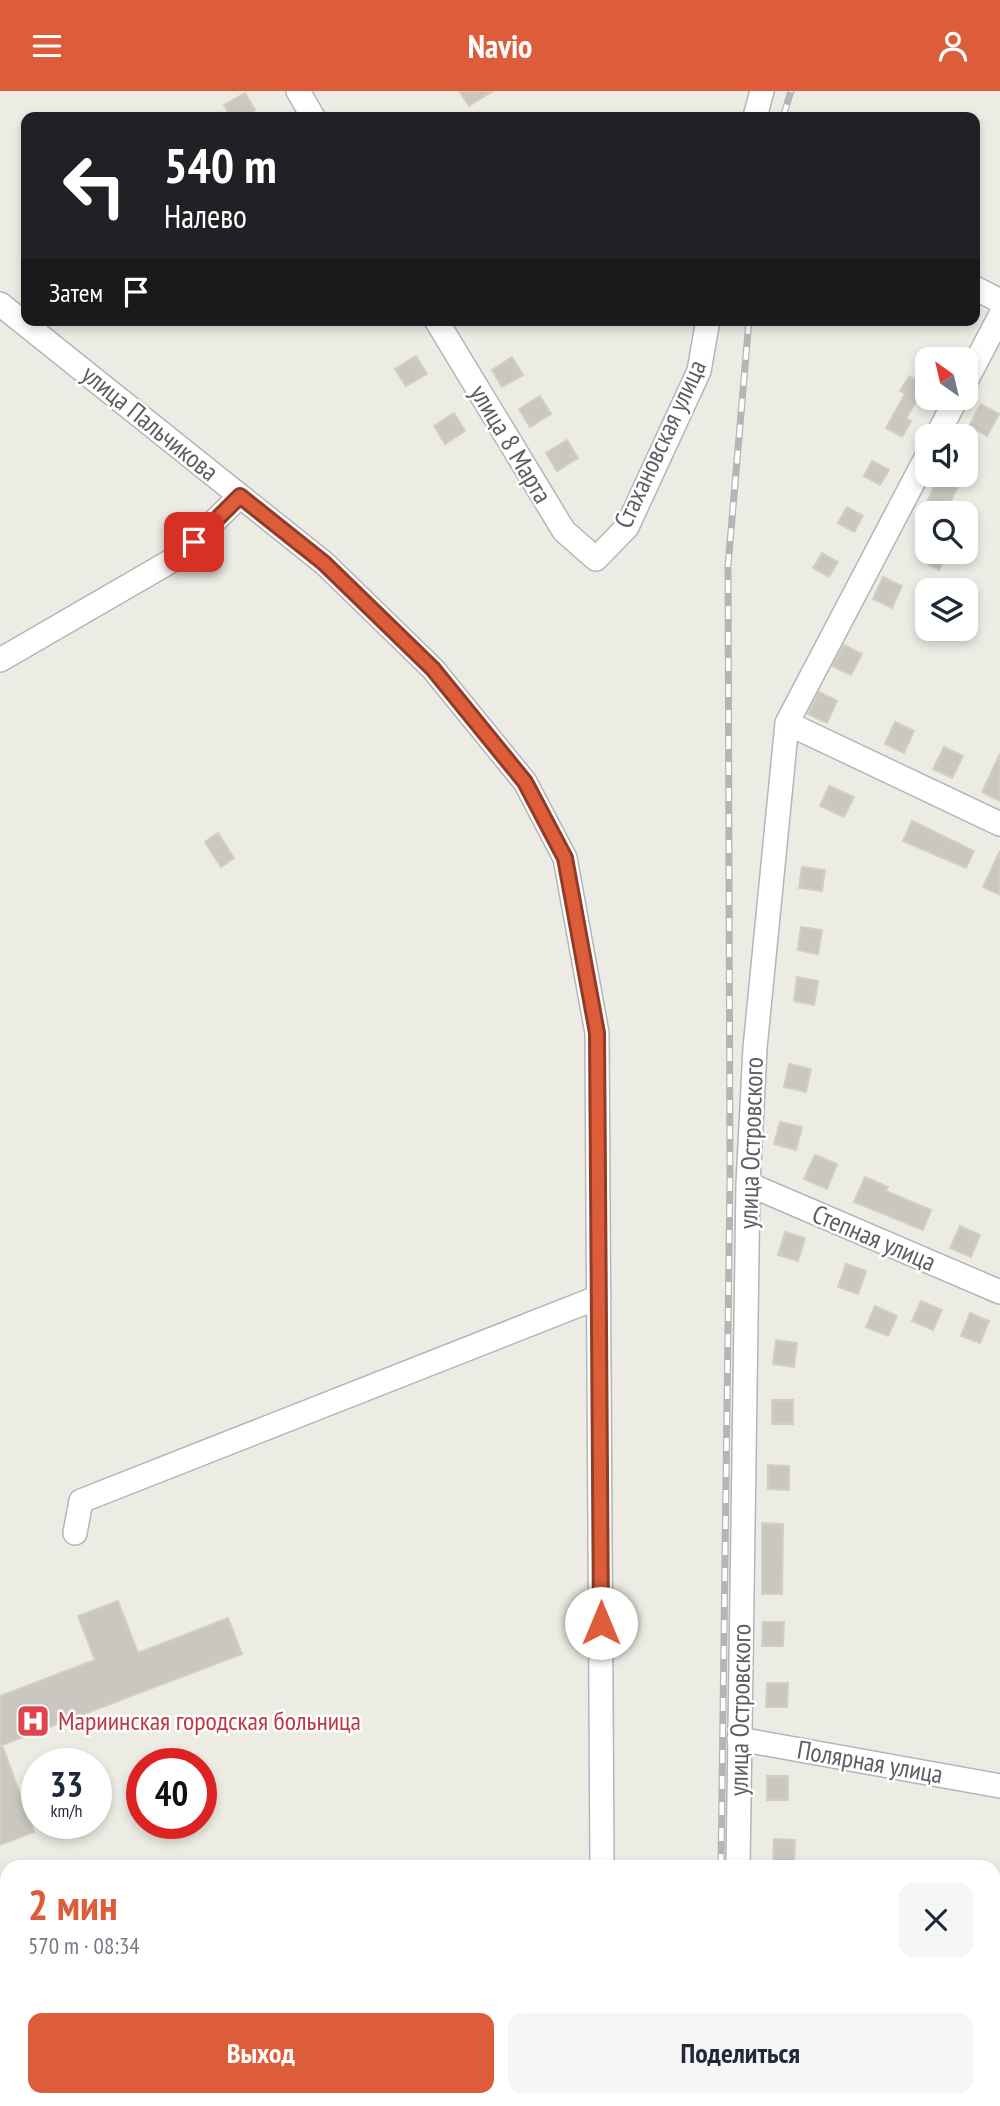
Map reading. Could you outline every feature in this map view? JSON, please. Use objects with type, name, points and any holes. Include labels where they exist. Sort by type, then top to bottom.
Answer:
[{"type":"street","points":[[298,91],[310,112]]},
{"type":"street","points":[[756,112],[762,91]]},
{"type":"street","points":[[980,291],[1000,301]]},
{"type":"street","name":"улица Пальчикова","points":[[0,304],[21,321]]},
{"type":"street","points":[[978,358],[1000,316]]},
{"type":"street","name":"улица Пальчикова","points":[[28,326],[324,563],[433,669],[525,782],[565,858],[597,1033],[602,1860]]},
{"type":"street","name":"улица 8 Марта","points":[[440,326],[564,531],[596,559]]},
{"type":"street","name":"Стахановская улица","points":[[596,559],[627,527],[699,371],[707,326]]},
{"type":"street","name":"улица Островского","points":[[738,1860],[748,1184],[755,1048],[787,723],[915,479]]},
{"type":"street","points":[[0,660],[178,557],[240,496]]},
{"type":"street","points":[[787,723],[1000,824]]},
{"type":"street","name":"Степная улица","points":[[748,1184],[1000,1292]]},
{"type":"street","points":[[75,1534],[81,1501],[599,1297]]},
{"type":"street","name":"Полярная улица","points":[[739,1739],[1000,1786]]},
{"type":"building","points":[[459,91],[493,91],[469,106]]},
{"type":"building","points":[[245,93],[255,110],[228,112],[224,105]]},
{"type":"building","points":[[416,356],[427,374],[406,386],[395,369]]},
{"type":"building","points":[[512,357],[523,375],[502,387],[492,370]]},
{"type":"building","points":[[909,376],[915,379],[915,403],[906,419],[911,421],[902,437],[886,428],[905,394],[900,391]]},
{"type":"building","points":[[540,396],[551,414],[530,427],[519,409]]},
{"type":"building","points":[[981,404],[999,414],[987,436],[978,431],[978,424],[970,424]]},
{"type":"building","points":[[454,413],[465,431],[445,444],[434,426]]},
{"type":"building","points":[[567,440],[578,458],[557,471],[546,453]]},
{"type":"building","points":[[872,461],[889,470],[880,485],[864,476]]},
{"type":"building","points":[[934,487],[958,487],[951,501],[928,501]]},
{"type":"building","points":[[847,507],[863,516],[854,532],[838,523]]},
{"type":"building","points":[[822,553],[838,562],[829,577],[813,568]]},
{"type":"building","points":[[928,564],[942,564],[939,570]]},
{"type":"building","points":[[883,577],[902,586],[892,608],[873,599]]},
{"type":"building","points":[[844,645],[862,654],[851,675],[832,666]]},
{"type":"building","points":[[819,692],[837,701],[827,723],[808,714]]},
{"type":"building","points":[[895,722],[914,731],[904,753],[885,744]]},
{"type":"building","points":[[944,747],[963,756],[952,778],[933,769]]},
{"type":"building","points":[[1000,754],[1000,801],[982,792]]},
{"type":"building","points":[[829,786],[854,797],[844,817],[820,806]]},
{"type":"building","points":[[912,821],[974,851],[966,868],[903,841]]},
{"type":"building","points":[[218,833],[234,858],[221,867],[205,842]]},
{"type":"building","points":[[1000,851],[1000,895],[983,887]]},
{"type":"building","points":[[802,867],[825,870],[822,891],[799,888]]},
{"type":"building","points":[[801,927],[822,930],[818,954],[798,950]]},
{"type":"building","points":[[797,977],[818,981],[814,1005],[794,1001]]},
{"type":"building","points":[[789,1064],[811,1069],[806,1092],[784,1087]]},
{"type":"building","points":[[780,1122],[802,1127],[796,1150],[774,1144]]},
{"type":"building","points":[[815,1155],[837,1164],[827,1189],[804,1179]]},
{"type":"building","points":[[865,1177],[888,1187],[886,1191],[931,1210],[923,1230],[854,1202]]},
{"type":"building","points":[[960,1226],[980,1235],[971,1257],[950,1248]]},
{"type":"building","points":[[785,1232],[805,1238],[798,1261],[778,1255]]},
{"type":"building","points":[[846,1264],[866,1271],[858,1294],[838,1287]]},
{"type":"building","points":[[921,1301],[942,1310],[933,1330],[912,1321]]},
{"type":"building","points":[[875,1306],[897,1316],[888,1336],[866,1327]]},
{"type":"building","points":[[970,1313],[989,1321],[980,1343],[961,1336]]},
{"type":"building","points":[[776,1340],[797,1343],[794,1367],[773,1364]]},
{"type":"building","points":[[772,1400],[793,1400],[793,1424],[772,1424]]},
{"type":"building","points":[[768,1465],[789,1466],[789,1490],[768,1489]]},
{"type":"building","points":[[762,1523],[783,1524],[782,1594],[762,1594]]},
{"type":"building","name":"Мариинская городская больница","points":[[118,1601],[138,1653],[228,1618],[242,1654],[2,1745],[21,1797],[21,1837],[0,1845],[0,1696],[95,1660],[78,1616]]},
{"type":"building","points":[[763,1622],[784,1622],[783,1646],[762,1646]]},
{"type":"building","points":[[767,1683],[788,1683],[787,1707],[766,1707]]},
{"type":"building","points":[[767,1776],[788,1776],[788,1800],[767,1800]]},
{"type":"building","points":[[774,1839],[795,1840],[794,1860],[773,1860]]},
{"type":"railway","points":[[785,112],[791,91]]},
{"type":"railway","points":[[721,1860],[730,1176],[728,566],[748,326]]},
{"type":"place","name":"Мариинская городская больница","points":[[33,1721]]},
{"type":"route","points":[[194,542],[240,496],[324,563],[433,669],[449,688],[525,782],[565,858],[597,1033],[601,1623]]}]
